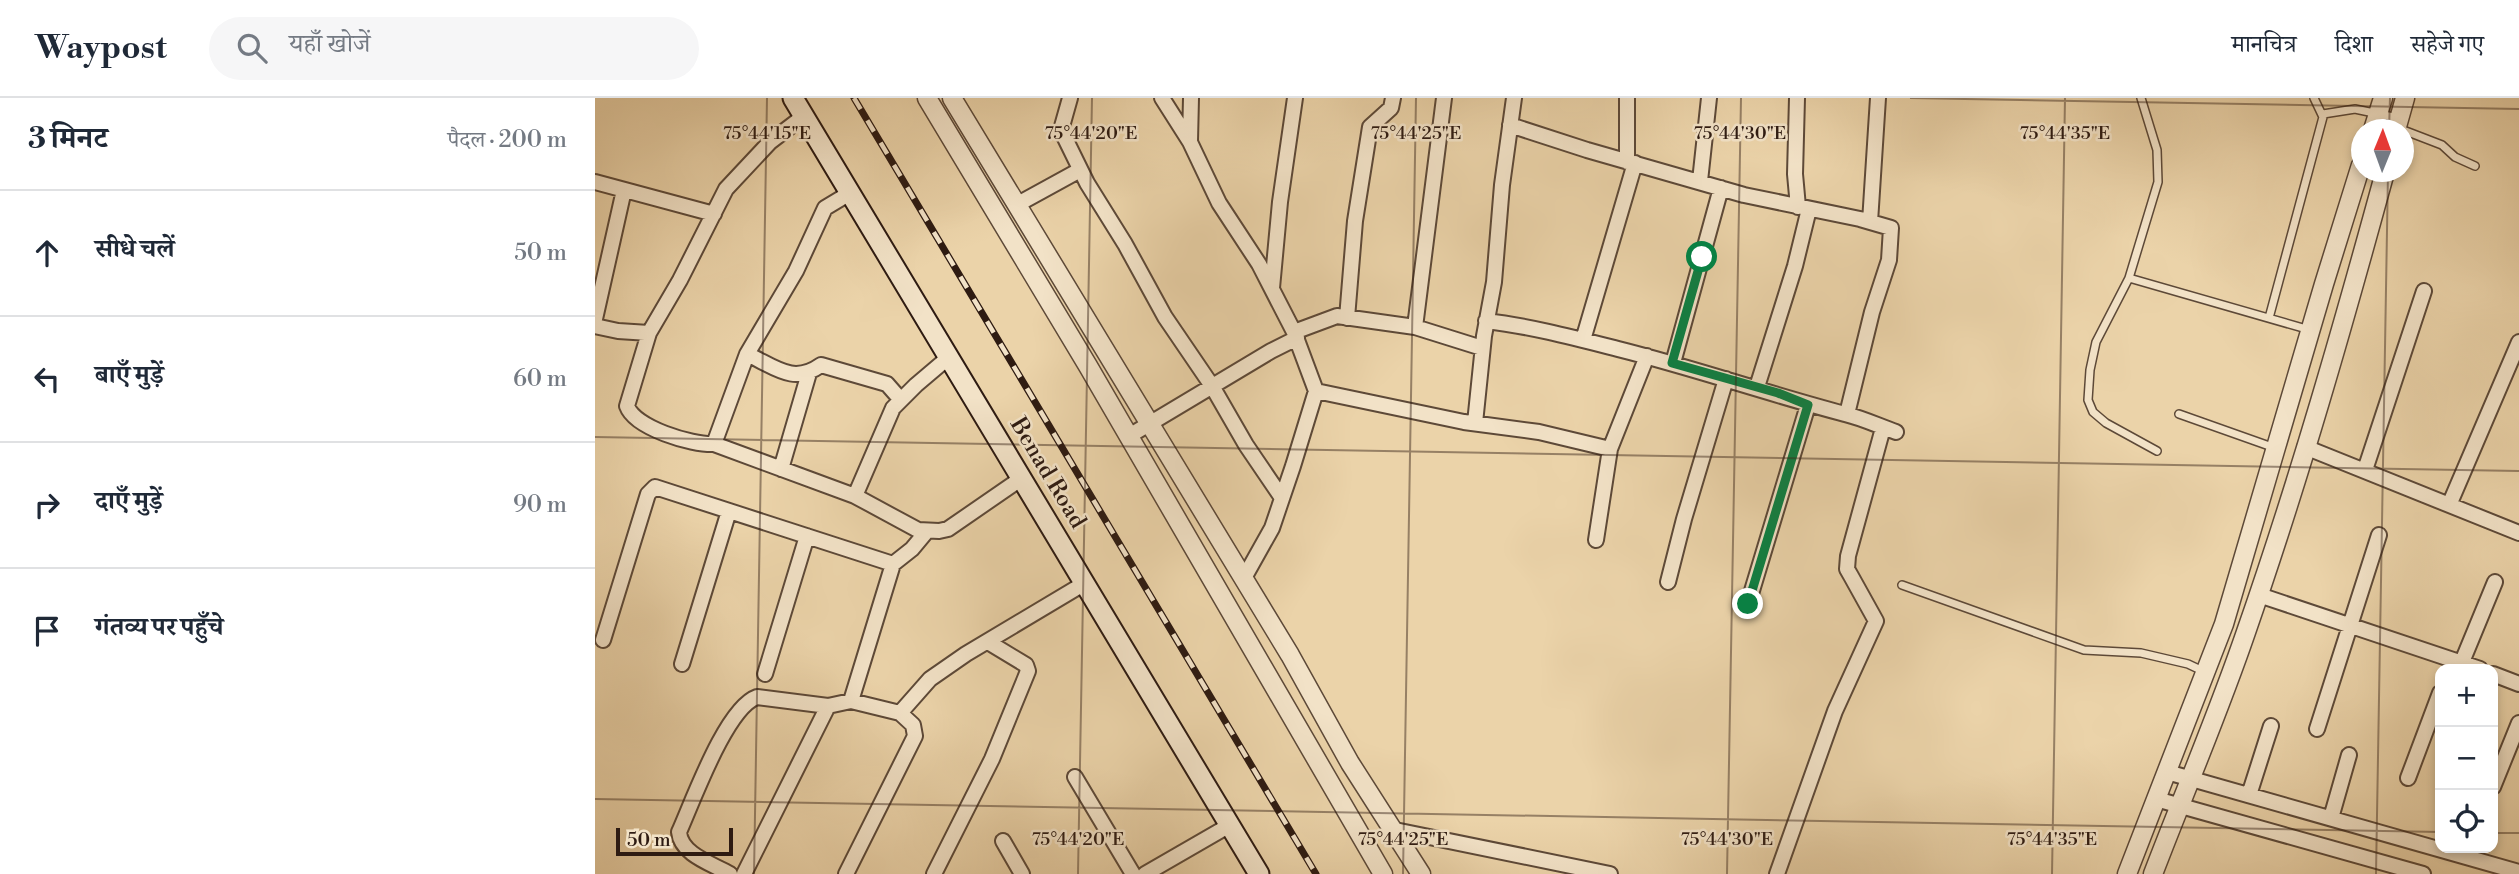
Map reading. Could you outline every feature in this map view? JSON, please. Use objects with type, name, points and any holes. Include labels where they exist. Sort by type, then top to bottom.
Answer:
[{"type":"main road","name":"Benad Road","points":[[793,98],[1259,874]]},
{"type":"street","points":[[927,98],[1129,436],[1383,874]]},
{"type":"street","points":[[952,98],[1290,654],[1349,763],[1395,830],[1421,874]]},
{"type":"street","points":[[1070,98],[1061,130],[1080,170],[1165,317],[1282,498]]},
{"type":"street","points":[[1162,98],[1190,142],[1219,203],[1259,264],[1296,335],[1316,391],[1272,528],[1244,578]]},
{"type":"street","points":[[1190,142],[1191,98]]},
{"type":"street","points":[[1272,289],[1293,98]]},
{"type":"street","points":[[1347,318],[1355,221],[1370,127],[1391,108],[1393,98]]},
{"type":"street","points":[[1415,327],[1444,98]]},
{"type":"street","points":[[1475,423],[1514,98]]},
{"type":"street","points":[[1583,340],[1631,162],[1627,98]]},
{"type":"street","points":[[1700,181],[1709,98]]},
{"type":"street","points":[[1757,387],[1795,267],[1804,208],[1795,174],[1797,98]]},
{"type":"street","points":[[1870,222],[1878,98]]},
{"type":"street","points":[[2401,119],[2405,98]]},
{"type":"street","points":[[804,116],[771,142],[726,189],[649,333],[627,406],[630,414],[642,423],[688,441],[701,445],[714,444],[855,496],[918,530],[948,529],[1022,478]]},
{"type":"street","points":[[1510,125],[1721,188],[1891,229],[1889,260],[1872,312],[1847,414]]},
{"type":"street","points":[[1018,204],[1080,170]]},
{"type":"street","points":[[595,182],[714,214]]},
{"type":"street","points":[[2127,874],[2229,609],[2356,182]]},
{"type":"street","points":[[2154,874],[2251,617],[2295,487],[2343,327],[2382,182]]},
{"type":"street","points":[[1672,363],[1721,188]]},
{"type":"street","points":[[595,318],[624,190]]},
{"type":"street","points":[[714,444],[747,354],[796,271],[825,208],[850,193]]},
{"type":"street","points":[[2365,470],[2424,291]]},
{"type":"street","points":[[1129,436],[1296,335],[1336,316],[1415,327],[1482,348]]},
{"type":"street","points":[[1486,321],[1647,356],[1757,387],[1808,405],[1847,414],[1889,430],[1848,555],[1847,569],[1876,621],[1835,711],[1777,874]]},
{"type":"street","points":[[595,326],[649,333]]},
{"type":"street","points":[[2450,503],[2519,342]]},
{"type":"street","points":[[747,354],[797,376],[809,373],[821,365],[887,384],[901,400]]},
{"type":"street","points":[[1596,540],[1610,449],[1647,356]]},
{"type":"street","points":[[855,496],[893,408],[949,357]]},
{"type":"street","points":[[781,469],[809,373]]},
{"type":"street","points":[[1668,582],[1726,379]]},
{"type":"street","points":[[1316,391],[1475,423],[1539,432],[1610,449]]},
{"type":"street","points":[[1748,604],[1808,405]]},
{"type":"street","points":[[2305,447],[2450,503],[2519,533]]},
{"type":"street","points":[[603,640],[647,494],[655,487],[894,564]]},
{"type":"street","points":[[682,664],[729,511]]},
{"type":"street","points":[[851,701],[894,564],[912,549],[927,531]]},
{"type":"street","points":[[2318,729],[2379,534]]},
{"type":"street","points":[[765,674],[807,536]]},
{"type":"street","points":[[2259,595],[2351,625],[2454,664],[2495,582]]},
{"type":"street","points":[[900,713],[930,679],[966,654],[1085,583]]},
{"type":"street","points":[[2229,609],[2251,617]]},
{"type":"street","points":[[935,874],[992,759],[1028,671],[1026,665],[988,642]]},
{"type":"street","points":[[2498,676],[2519,684]]},
{"type":"street","points":[[730,874],[689,852],[679,840],[678,832],[717,745],[748,700],[757,697],[828,706],[851,701],[900,713],[913,725],[915,736],[846,874]]},
{"type":"street","points":[[744,874],[828,706]]},
{"type":"street","points":[[2408,778],[2435,706]]},
{"type":"street","points":[[2498,776],[2519,723]]},
{"type":"street","points":[[2249,795],[2271,726]]},
{"type":"street","points":[[2331,818],[2349,755]]},
{"type":"street","points":[[2167,772],[2519,872]]},
{"type":"street","points":[[1075,777],[1133,874]]},
{"type":"street","points":[[2156,799],[2423,874]]},
{"type":"street","points":[[1145,874],[1230,825]]},
{"type":"street","points":[[1395,830],[1610,874]]},
{"type":"street","points":[[1003,841],[1022,874]]},
{"type":"lane","points":[[2141,98],[2157,150],[2158,182],[2129,278],[2097,342],[2090,370],[2088,400],[2093,412],[2106,423],[2157,451]]},
{"type":"lane","points":[[2269,318],[2323,114],[2313,98]]},
{"type":"lane","points":[[2323,114],[2355,109],[2378,114]]},
{"type":"lane","points":[[2414,133],[2442,145],[2455,157],[2475,166]]},
{"type":"lane","points":[[2129,278],[2310,330]]},
{"type":"lane","points":[[2179,414],[2276,448]]},
{"type":"lane","points":[[1902,585],[2084,650],[2141,653],[2188,664],[2206,672]]},
{"type":"railway","points":[[854,98],[1316,874]]},
{"type":"route","points":[[1702,257],[1672,363],[1778,393],[1808,405],[1748,604]]}]
